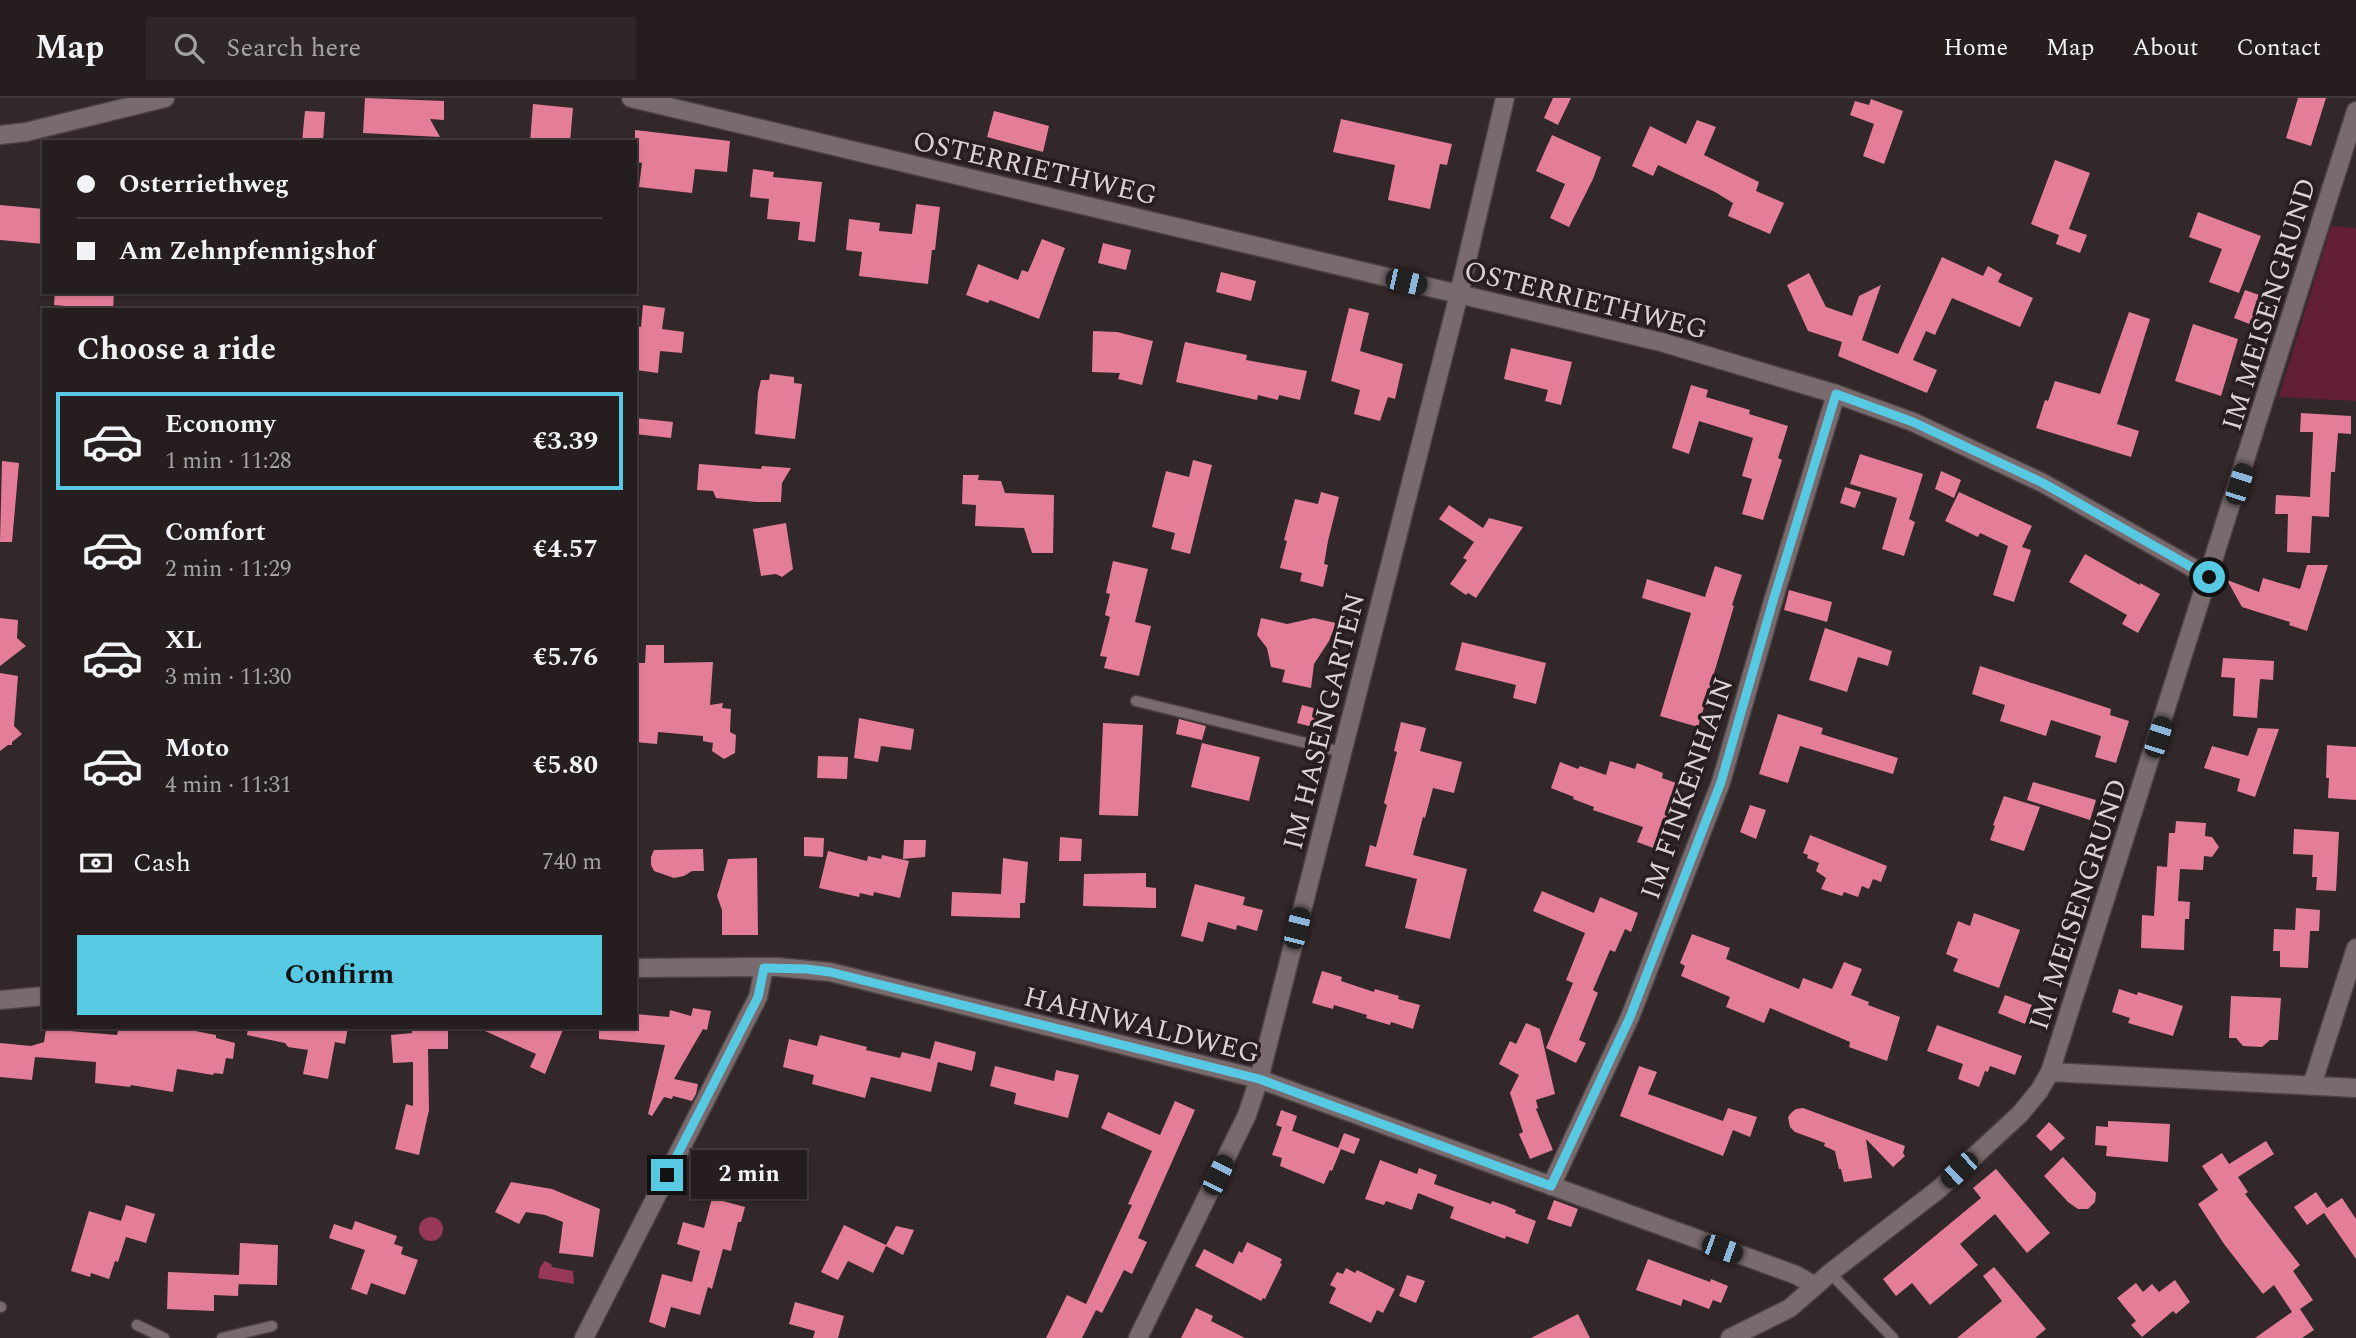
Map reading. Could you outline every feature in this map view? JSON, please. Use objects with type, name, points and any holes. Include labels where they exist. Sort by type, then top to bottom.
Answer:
[{"type":"street","points":[[0,135],[26,132],[165,98]]},
{"type":"street","name":"OSTERRIETHWEG","points":[[631,98],[1661,342],[1836,394],[1913,422],[2043,483],[2209,577]]},
{"type":"street","name":"IM HASENGARTEN","points":[[1138,1338],[1247,1115],[1259,1079],[1459,294],[1505,98]]},
{"type":"street","name":"IM MEISENGRUND","points":[[1730,1338],[1790,1308],[1830,1273],[1939,1189],[2020,1114],[2050,1072],[2356,111]]},
{"type":"street","name":"IM FINKENHAIN","points":[[1551,1186],[1630,1017],[1721,782],[1836,394]]},
{"type":"street","points":[[2312,1085],[2356,948]]},
{"type":"street","name":"HAHNWALDWEG","points":[[637,968],[764,968],[830,972],[1259,1079],[1796,1275],[1815,1286]]},
{"type":"street","points":[[584,1338],[758,997],[764,968]]},
{"type":"street","points":[[0,1000],[42,996]]},
{"type":"street","points":[[2050,1072],[2356,1088]]},
{"type":"lane","points":[[1136,701],[1342,752]]},
{"type":"lane","points":[[1830,1273],[1894,1338]]},
{"type":"lane","points":[[137,1325],[164,1338]]},
{"type":"lane","points":[[222,1338],[272,1325]]},
{"type":"shaded area","points":[[2331,226],[2356,228],[2356,401],[2279,397]]},
{"type":"shaded area","points":[[426,1217],[436,1217],[443,1224],[443,1234],[436,1241],[426,1241],[419,1234],[419,1224]]},
{"type":"shaded area","points":[[545,1261],[552,1267],[573,1271],[574,1284],[538,1278],[540,1267]]},
{"type":"building","points":[[365,98],[444,101],[444,120],[430,119],[440,137],[363,133]]},
{"type":"building","points":[[1553,98],[1571,98],[1558,125],[1544,118]]},
{"type":"building","points":[[2298,98],[2326,98],[2311,146],[2286,138]]},
{"type":"building","points":[[1871,99],[1903,111],[1884,164],[1863,156],[1874,124],[1850,115],[1855,101],[1869,105]]},
{"type":"building","points":[[533,104],[573,108],[570,140],[530,140]]},
{"type":"building","points":[[305,111],[325,112],[323,140],[302,140]]},
{"type":"building","points":[[994,111],[1049,126],[1043,152],[987,137]]},
{"type":"building","points":[[1341,119],[1452,144],[1447,165],[1440,164],[1430,209],[1388,200],[1395,165],[1333,152]]},
{"type":"building","points":[[1697,120],[1716,127],[1704,155],[1759,182],[1756,191],[1784,203],[1770,234],[1728,216],[1733,203],[1715,192],[1658,165],[1653,176],[1632,166],[1650,126],[1686,144]]},
{"type":"building","points":[[635,130],[730,141],[727,172],[695,169],[692,193],[639,187],[642,163],[637,162]]},
{"type":"building","points":[[1552,135],[1601,157],[1569,227],[1550,218],[1565,184],[1536,171]]},
{"type":"building","points":[[2055,160],[2090,173],[2069,229],[2087,235],[2080,253],[2056,244],[2059,235],[2031,224]]},
{"type":"building","points":[[753,169],[774,172],[773,177],[822,182],[815,242],[798,240],[800,222],[767,219],[769,199],[750,197]]},
{"type":"building","points":[[916,204],[940,207],[928,284],[859,276],[862,252],[846,250],[849,219],[880,223],[879,231],[912,234]]},
{"type":"building","points":[[0,205],[42,209],[42,244],[0,240]]},
{"type":"building","points":[[2198,212],[2261,236],[2239,293],[2209,282],[2222,249],[2189,237]]},
{"type":"building","points":[[1042,239],[1065,248],[1039,319],[990,300],[988,303],[966,295],[978,264],[1018,280],[1022,270],[1028,272]]},
{"type":"building","points":[[1103,243],[1131,250],[1126,270],[1098,263]]},
{"type":"building","points":[[1942,257],[1983,276],[1988,266],[2002,274],[1998,282],[2033,298],[2020,327],[1952,298],[1935,335],[1926,331],[1913,360],[1937,370],[1927,393],[1838,356],[1842,342],[1808,331],[1787,285],[1809,273],[1826,307],[1852,316],[1859,296],[1881,285],[1862,340],[1898,354]]},
{"type":"building","points":[[1221,272],[1256,281],[1251,301],[1216,292]]},
{"type":"building","points":[[2245,290],[2262,296],[2252,325],[2234,318]]},
{"type":"building","points":[[55,294],[114,294],[113,308],[54,305]]},
{"type":"building","points":[[643,305],[665,308],[662,329],[684,332],[682,353],[660,351],[658,373],[637,370],[637,326],[641,327]]},
{"type":"building","points":[[1349,308],[1369,313],[1360,351],[1403,364],[1395,399],[1388,397],[1380,421],[1354,414],[1360,390],[1331,381]]},
{"type":"building","points":[[2129,312],[2150,319],[2117,424],[2139,431],[2131,457],[2036,428],[2045,400],[2048,401],[2055,381],[2100,394]]},
{"type":"building","points":[[2193,324],[2238,339],[2221,396],[2175,381]]},
{"type":"building","points":[[1093,331],[1117,332],[1153,341],[1142,385],[1118,379],[1120,373],[1092,372]]},
{"type":"building","points":[[1185,342],[1247,355],[1246,360],[1307,371],[1300,400],[1279,395],[1278,400],[1258,395],[1257,400],[1176,382]]},
{"type":"building","points":[[1511,348],[1572,362],[1561,405],[1545,401],[1548,390],[1504,379]]},
{"type":"building","points":[[770,374],[794,377],[794,383],[802,384],[795,439],[755,434],[761,380],[769,380]]},
{"type":"building","points":[[1691,385],[1708,390],[1706,397],[1750,410],[1749,414],[1788,426],[1778,458],[1782,460],[1763,520],[1742,514],[1752,479],[1742,476],[1753,438],[1699,421],[1689,454],[1672,448]]},
{"type":"building","points":[[2301,413],[2351,416],[2351,434],[2338,433],[2335,472],[2331,472],[2329,517],[2312,516],[2310,553],[2287,552],[2288,514],[2275,514],[2276,495],[2310,497],[2313,432],[2300,432]]},
{"type":"building","points":[[637,418],[673,422],[671,438],[637,434]]},
{"type":"building","points":[[1860,454],[1923,474],[1909,519],[1915,522],[1904,556],[1882,549],[1897,498],[1850,484]]},
{"type":"building","points":[[1193,460],[1212,465],[1190,554],[1171,549],[1175,533],[1152,527],[1166,471],[1189,477]]},
{"type":"building","points":[[2,461],[19,463],[12,542],[0,542]]},
{"type":"building","points":[[699,464],[761,469],[762,466],[791,468],[782,483],[781,502],[756,502],[716,498],[713,491],[697,490]]},
{"type":"building","points":[[1941,471],[1961,480],[1954,498],[1935,489]]},
{"type":"building","points":[[963,475],[979,475],[978,480],[1001,481],[1005,493],[1054,495],[1053,553],[1032,553],[1024,528],[975,526],[976,505],[962,504]]},
{"type":"building","points":[[1845,487],[1861,492],[1855,508],[1840,503]]},
{"type":"building","points":[[1321,492],[1339,497],[1328,541],[1324,564],[1328,565],[1323,587],[1300,581],[1302,573],[1280,568],[1295,499],[1318,504]]},
{"type":"building","points":[[1959,492],[2032,526],[2022,547],[2031,550],[2014,602],[1993,595],[2008,546],[1980,533],[1978,537],[1945,521]]},
{"type":"building","points":[[1449,505],[1483,528],[1489,518],[1523,527],[1476,598],[1450,584],[1467,560],[1463,558],[1474,542],[1439,519]]},
{"type":"building","points":[[786,523],[793,569],[782,577],[776,574],[761,576],[753,529]]},
{"type":"building","points":[[2085,554],[2160,594],[2138,633],[2122,624],[2127,615],[2069,582]]},
{"type":"building","points":[[1113,561],[1148,569],[1135,622],[1151,626],[1139,676],[1104,668],[1107,657],[1100,656],[1110,617],[1105,615],[1110,594],[1106,593]]},
{"type":"building","points":[[2307,565],[2328,565],[2307,631],[2289,625],[2290,622],[2242,607],[2227,580],[2259,592],[2263,578],[2300,589]]},
{"type":"building","points":[[1715,566],[1742,575],[1698,727],[1660,716],[1691,613],[1642,598],[1647,579],[1705,597]]},
{"type":"building","points":[[1789,590],[1832,602],[1827,622],[1784,610]]},
{"type":"building","points":[[0,618],[18,620],[17,638],[26,646],[0,666]]},
{"type":"building","points":[[1261,618],[1287,624],[1314,618],[1336,623],[1329,641],[1314,664],[1311,688],[1282,682],[1285,670],[1271,667],[1267,648],[1257,635]]},
{"type":"building","points":[[1825,628],[1892,651],[1888,666],[1858,657],[1847,692],[1809,680]]},
{"type":"building","points":[[1462,642],[1546,663],[1536,704],[1513,698],[1516,685],[1455,670]]},
{"type":"building","points":[[646,645],[664,645],[664,663],[713,662],[710,705],[723,703],[722,708],[731,709],[730,732],[736,735],[735,753],[724,759],[712,751],[713,743],[703,741],[703,736],[658,732],[657,744],[637,742],[637,663],[645,663]]},
{"type":"building","points":[[2223,658],[2274,661],[2273,680],[2260,679],[2257,718],[2233,716],[2235,678],[2221,677]]},
{"type":"building","points":[[1980,666],[2111,709],[2110,715],[2129,721],[2116,763],[2095,757],[2101,736],[2051,720],[2046,736],[2000,721],[2005,705],[1972,694]]},
{"type":"building","points":[[0,673],[18,676],[14,726],[22,734],[12,745],[0,751]]},
{"type":"building","points":[[1302,705],[1321,710],[1317,728],[1297,723]]},
{"type":"building","points":[[1778,714],[1823,728],[1821,734],[1898,758],[1893,774],[1800,746],[1788,783],[1759,774]]},
{"type":"building","points":[[859,718],[914,729],[911,750],[881,746],[878,762],[854,758]]},
{"type":"building","points":[[1179,719],[1206,726],[1202,740],[1176,734]]},
{"type":"building","points":[[1401,722],[1426,728],[1420,751],[1462,762],[1454,793],[1433,788],[1413,855],[1467,869],[1450,939],[1405,928],[1417,879],[1365,866],[1370,845],[1376,847],[1387,805],[1384,803],[1397,752],[1394,751]]},
{"type":"building","points":[[1103,723],[1143,725],[1138,816],[1099,815]]},
{"type":"building","points":[[2258,728],[2279,729],[2255,797],[2237,791],[2240,779],[2204,768],[2212,746],[2248,756]]},
{"type":"building","points":[[1202,743],[1260,757],[1249,801],[1191,787]]},
{"type":"building","points":[[2327,745],[2356,747],[2356,800],[2328,798]]},
{"type":"building","points":[[818,756],[848,757],[847,779],[817,778]]},
{"type":"building","points":[[1610,761],[1635,769],[1637,763],[1663,773],[1662,778],[1679,784],[1656,849],[1637,842],[1643,827],[1593,810],[1594,807],[1551,788],[1560,762],[1606,775]]},
{"type":"building","points":[[2033,782],[2096,800],[2090,820],[2027,800]]},
{"type":"building","points":[[2004,796],[2040,807],[2024,851],[1990,840]]},
{"type":"building","points":[[1750,805],[1766,810],[1756,839],[1740,832]]},
{"type":"building","points":[[2176,821],[2206,823],[2205,836],[2212,837],[2219,847],[2212,857],[2204,856],[2203,870],[2180,869],[2178,901],[2190,902],[2189,919],[2185,919],[2184,950],[2141,948],[2142,915],[2154,916],[2157,866],[2167,867],[2169,833],[2175,833]]},
{"type":"building","points":[[2294,829],[2339,832],[2336,891],[2316,890],[2317,877],[2312,877],[2313,855],[2293,854]]},
{"type":"building","points":[[1810,835],[1887,866],[1881,882],[1873,879],[1869,889],[1862,886],[1858,897],[1844,892],[1842,896],[1821,889],[1826,878],[1816,871],[1819,863],[1807,858],[1808,855],[1803,853]]},
{"type":"building","points":[[804,837],[824,838],[823,857],[804,856]]},
{"type":"building","points":[[1060,837],[1082,839],[1081,861],[1059,861]]},
{"type":"building","points":[[904,840],[926,840],[925,857],[903,859]]},
{"type":"building","points":[[703,849],[704,871],[692,871],[674,878],[654,871],[651,865],[654,850]]},
{"type":"building","points":[[828,851],[867,861],[868,856],[881,859],[882,855],[909,861],[900,898],[874,892],[873,896],[860,893],[859,897],[819,888]]},
{"type":"building","points":[[757,858],[758,935],[722,935],[722,910],[717,896],[728,859]]},
{"type":"building","points":[[1003,858],[1028,862],[1025,903],[1020,903],[1020,918],[951,916],[952,892],[1001,894]]},
{"type":"building","points":[[1146,873],[1146,887],[1156,888],[1156,908],[1083,906],[1084,874]]},
{"type":"building","points":[[1195,884],[1245,897],[1243,905],[1263,910],[1257,931],[1237,925],[1236,930],[1208,922],[1203,942],[1181,936]]},
{"type":"building","points":[[1542,891],[1594,913],[1600,897],[1638,913],[1631,932],[1625,929],[1615,952],[1610,950],[1593,990],[1598,993],[1579,1040],[1586,1043],[1576,1063],[1546,1048],[1573,983],[1566,980],[1585,933],[1533,911]]},
{"type":"building","points":[[2296,908],[2320,910],[2319,931],[2310,931],[2308,968],[2280,967],[2280,951],[2273,951],[2274,929],[2295,930]]},
{"type":"building","points":[[1974,913],[2020,930],[1999,988],[1953,971],[1958,959],[1946,954],[1958,921],[1970,926]]},
{"type":"building","points":[[1692,934],[1730,948],[1726,959],[1799,989],[1803,978],[1832,989],[1844,962],[1862,969],[1851,995],[1869,1002],[1868,1005],[1900,1017],[1887,1061],[1849,1047],[1850,1042],[1770,1008],[1764,1023],[1726,1007],[1730,997],[1681,976],[1685,966],[1680,963]]},
{"type":"building","points":[[1322,971],[1342,977],[1341,981],[1374,992],[1375,989],[1399,996],[1398,999],[1420,1005],[1413,1029],[1366,1018],[1367,1015],[1334,1005],[1333,1009],[1312,1003]]},
{"type":"building","points":[[2119,989],[2183,1006],[2173,1036],[2128,1023],[2130,1018],[2112,1012]]},
{"type":"building","points":[[2005,995],[2032,1005],[2025,1024],[1998,1013]]},
{"type":"building","points":[[2231,996],[2281,998],[2278,1040],[2270,1040],[2262,1047],[2243,1046],[2236,1038],[2229,1038]]},
{"type":"building","points":[[693,1008],[711,1011],[707,1030],[703,1029],[674,1079],[698,1084],[696,1094],[692,1101],[673,1096],[672,1099],[664,1097],[652,1116],[648,1114],[665,1045],[599,1039],[599,1029],[637,1029],[637,1014],[669,1017],[670,1010],[691,1016]]},
{"type":"building","points":[[1526,1023],[1540,1029],[1555,1094],[1536,1100],[1536,1109],[1553,1150],[1530,1159],[1519,1134],[1523,1132],[1510,1093],[1519,1075],[1499,1064],[1510,1041],[1516,1044]]},
{"type":"building","points":[[1937,1025],[2022,1056],[2015,1075],[1990,1066],[1988,1072],[1985,1071],[1979,1087],[1958,1079],[1963,1064],[1927,1051]]},
{"type":"building","points":[[46,1029],[117,1035],[118,1029],[185,1029],[216,1035],[216,1038],[235,1043],[233,1059],[226,1058],[223,1074],[177,1069],[173,1092],[131,1085],[95,1083],[96,1062],[35,1057],[32,1080],[0,1077],[0,1043],[31,1046],[44,1042]]},
{"type":"building","points":[[248,1029],[348,1029],[345,1044],[335,1042],[328,1079],[303,1074],[308,1050],[247,1035]]},
{"type":"building","points":[[448,1029],[448,1049],[428,1049],[429,1110],[419,1155],[395,1149],[406,1104],[413,1106],[413,1062],[393,1063],[391,1035],[412,1033],[412,1030]]},
{"type":"building","points":[[480,1029],[563,1029],[545,1074],[530,1067],[536,1054]]},
{"type":"building","points":[[820,1035],[900,1058],[902,1052],[930,1059],[935,1041],[976,1052],[972,1071],[938,1062],[931,1092],[871,1077],[865,1098],[812,1084],[814,1075],[783,1067],[789,1039],[817,1046]]},
{"type":"building","points":[[995,1066],[1054,1081],[1056,1070],[1079,1075],[1068,1118],[1014,1104],[1016,1093],[990,1086]]},
{"type":"building","points":[[1639,1066],[1657,1072],[1648,1094],[1723,1121],[1728,1108],[1757,1117],[1750,1137],[1733,1130],[1723,1156],[1620,1116]]},
{"type":"building","points":[[1175,1101],[1195,1110],[1138,1238],[1147,1242],[1132,1274],[1124,1270],[1102,1313],[1096,1310],[1082,1338],[1046,1338],[1067,1295],[1086,1304],[1132,1205],[1128,1204],[1152,1151],[1101,1128],[1108,1112],[1160,1135]]},
{"type":"building","points":[[1803,1108],[1905,1146],[1905,1156],[1893,1167],[1866,1139],[1872,1178],[1844,1182],[1835,1151],[1824,1146],[1825,1143],[1795,1132],[1790,1127],[1788,1117],[1796,1109]]},
{"type":"building","points":[[1281,1110],[1297,1116],[1292,1131],[1276,1125]]},
{"type":"building","points":[[2108,1121],[2170,1124],[2168,1162],[2106,1156],[2107,1146],[2095,1145],[2096,1126],[2108,1127]]},
{"type":"building","points":[[2049,1122],[2065,1138],[2051,1151],[2036,1136]]},
{"type":"building","points":[[1282,1127],[1341,1149],[1324,1184],[1280,1166],[1282,1158],[1272,1155]]},
{"type":"building","points":[[1344,1133],[1360,1139],[1354,1154],[1338,1148]]},
{"type":"building","points":[[2266,1141],[2274,1154],[2238,1177],[2248,1192],[2245,1194],[2300,1265],[2293,1271],[2313,1300],[2300,1309],[2314,1330],[2302,1338],[2255,1338],[2292,1312],[2274,1285],[2263,1294],[2224,1244],[2198,1204],[2218,1190],[2202,1166],[2222,1153],[2229,1164]]},
{"type":"building","points":[[2063,1157],[2096,1193],[2095,1202],[2088,1209],[2078,1209],[2068,1202],[2044,1176]]},
{"type":"building","points":[[1380,1160],[1417,1174],[1419,1168],[1437,1175],[1434,1184],[1491,1204],[1492,1201],[1504,1205],[1516,1210],[1515,1213],[1536,1221],[1528,1244],[1506,1236],[1505,1239],[1450,1218],[1454,1207],[1418,1193],[1412,1210],[1386,1201],[1384,1205],[1365,1199]]},
{"type":"building","points":[[1996,1169],[2050,1233],[2027,1253],[1995,1214],[1960,1244],[1978,1265],[1930,1305],[1912,1283],[1896,1296],[1883,1279],[1981,1198],[1973,1188]]},
{"type":"building","points":[[511,1182],[552,1189],[600,1209],[593,1257],[559,1253],[563,1222],[526,1212],[519,1224],[495,1212]]},
{"type":"building","points":[[2316,1192],[2327,1208],[2342,1198],[2356,1219],[2356,1259],[2324,1213],[2307,1225],[2294,1207]]},
{"type":"building","points":[[712,1198],[745,1207],[741,1222],[738,1222],[731,1251],[723,1249],[712,1289],[708,1287],[700,1315],[671,1307],[665,1328],[649,1322],[662,1274],[692,1282],[700,1251],[677,1244],[683,1222],[704,1228]]},
{"type":"building","points":[[1554,1200],[1578,1209],[1571,1227],[1547,1219]]},
{"type":"building","points":[[126,1205],[155,1214],[146,1243],[126,1237],[109,1279],[91,1273],[90,1277],[71,1271],[89,1211],[121,1221]]},
{"type":"building","points":[[355,1221],[397,1236],[394,1244],[403,1247],[401,1254],[418,1260],[405,1295],[371,1283],[367,1295],[351,1289],[365,1250],[329,1238],[334,1224],[352,1230]]},
{"type":"building","points":[[844,1225],[886,1245],[896,1226],[914,1230],[903,1255],[886,1246],[873,1273],[848,1261],[838,1280],[821,1272]]},
{"type":"building","points":[[1247,1242],[1282,1259],[1265,1299],[1261,1301],[1195,1266],[1204,1249],[1233,1264]]},
{"type":"building","points":[[240,1243],[278,1245],[277,1285],[239,1284],[238,1296],[214,1295],[214,1311],[167,1309],[168,1272],[239,1275]]},
{"type":"building","points":[[1648,1259],[1728,1286],[1721,1303],[1713,1300],[1709,1309],[1683,1299],[1681,1306],[1636,1290]]},
{"type":"building","points":[[1994,1267],[2046,1329],[2035,1338],[1957,1338],[2002,1301],[1983,1276]]},
{"type":"building","points":[[1346,1268],[1355,1273],[1357,1270],[1395,1289],[1383,1313],[1377,1310],[1371,1323],[1329,1303],[1336,1288],[1330,1285],[1337,1272],[1343,1274]]},
{"type":"building","points":[[1407,1275],[1425,1281],[1416,1303],[1399,1296]]},
{"type":"building","points":[[2175,1280],[2190,1302],[2176,1314],[2173,1311],[2142,1337],[2131,1325],[2136,1321],[2117,1298],[2136,1283],[2143,1292],[2152,1284],[2159,1292]]},
{"type":"building","points":[[795,1302],[844,1316],[838,1338],[813,1338],[815,1331],[789,1324]]},
{"type":"building","points":[[1196,1308],[1213,1316],[1211,1321],[1245,1338],[1181,1338]]},
{"type":"building","points":[[1578,1314],[1590,1338],[1531,1338]]},
{"type":"route","points":[[667,1175],[758,997],[764,968],[777,967],[830,972],[1259,1079],[1551,1186],[1630,1017],[1721,782],[1836,394],[1913,422],[2043,483],[2209,577]]}]
